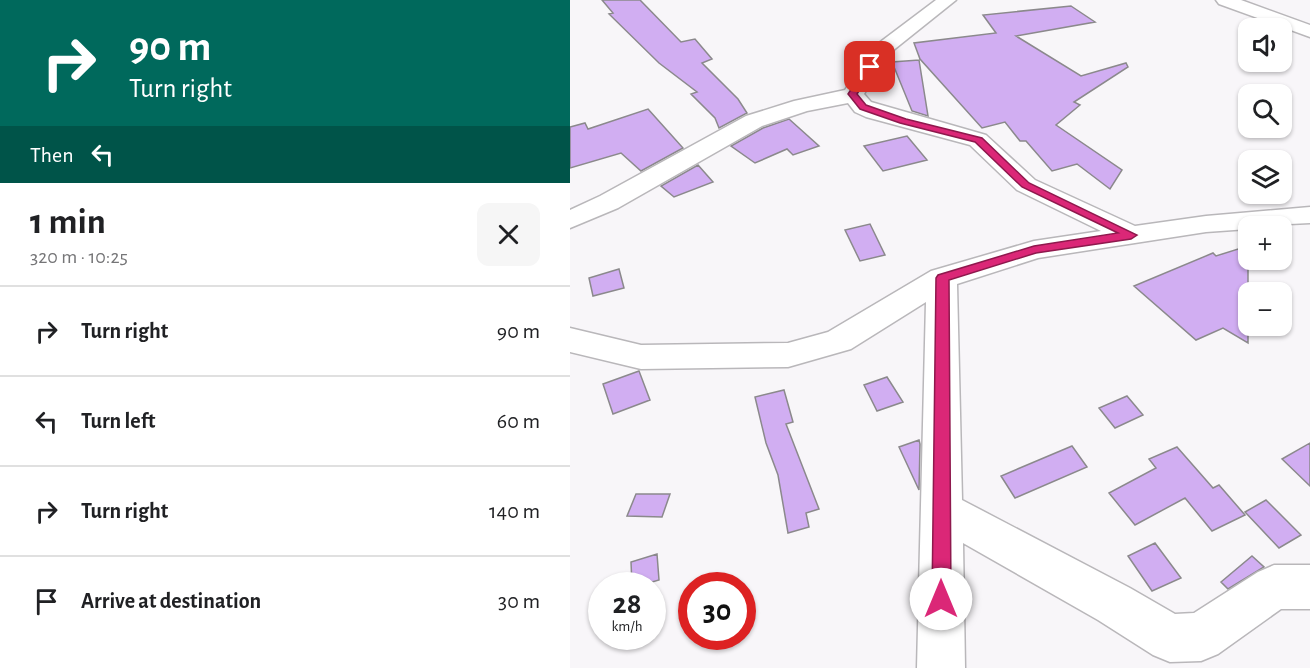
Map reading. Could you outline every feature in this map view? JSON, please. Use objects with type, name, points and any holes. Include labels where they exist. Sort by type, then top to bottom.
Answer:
[{"type":"street","points":[[572,223],[754,121],[802,106],[853,94],[878,53],[947,0]]},
{"type":"street","points":[[1225,0],[1310,31]]},
{"type":"street","points":[[853,94],[863,107],[874,112],[978,140],[1026,185],[1131,235]]},
{"type":"street","points":[[570,340],[641,357],[788,355],[839,341],[942,278],[1034,250],[1206,224],[1310,215]]},
{"type":"street","points":[[941,668],[942,278]]},
{"type":"street","points":[[942,510],[1114,604],[1170,638],[1200,637],[1274,587],[1310,587]]},
{"type":"building","points":[[602,0],[640,0],[681,42],[695,39],[712,59],[702,63],[738,99],[747,113],[719,128],[715,118],[691,94],[697,92],[659,63],[609,14],[613,13]]},
{"type":"building","points":[[1071,6],[1095,22],[1016,36],[1081,76],[1126,63],[1128,67],[1074,102],[1080,105],[1056,125],[1122,170],[1110,189],[1077,164],[1052,171],[1026,141],[1020,141],[1005,122],[982,128],[920,59],[914,43],[996,33],[983,15]]},
{"type":"building","points":[[919,60],[928,116],[912,111],[892,62]]},
{"type":"building","points":[[648,109],[683,148],[641,171],[621,153],[570,168],[570,127],[585,123],[588,129]]},
{"type":"building","points":[[789,119],[819,146],[793,155],[787,149],[755,163],[731,146],[763,128]]},
{"type":"building","points":[[907,136],[927,160],[883,171],[864,146]]},
{"type":"building","points":[[698,165],[713,182],[674,197],[661,186]]},
{"type":"building","points":[[870,224],[885,255],[860,261],[845,230]]},
{"type":"building","points":[[1238,249],[1238,270],[1248,270],[1248,282],[1238,282],[1238,336],[1248,336],[1248,343],[1223,328],[1196,340],[1134,286],[1213,253],[1216,256]]},
{"type":"building","points":[[619,269],[624,288],[593,296],[589,278]]},
{"type":"building","points":[[639,371],[650,400],[613,414],[603,384]]},
{"type":"building","points":[[887,377],[903,402],[877,411],[864,385]]},
{"type":"building","points":[[784,390],[793,422],[786,424],[819,509],[806,513],[809,527],[788,533],[778,475],[766,443],[755,397]]},
{"type":"building","points":[[1127,396],[1143,415],[1115,428],[1099,408]]},
{"type":"building","points":[[919,440],[920,444],[919,490],[899,447]]},
{"type":"building","points":[[1310,443],[1310,486],[1282,459]]},
{"type":"building","points":[[1072,446],[1087,467],[1015,498],[1001,476]]},
{"type":"building","points":[[1177,447],[1213,488],[1219,485],[1245,515],[1212,531],[1185,498],[1135,525],[1109,493],[1156,468],[1149,459]]},
{"type":"building","points":[[636,494],[670,494],[662,517],[627,516]]},
{"type":"building","points":[[1266,500],[1301,535],[1279,548],[1245,512]]},
{"type":"building","points":[[1155,543],[1181,578],[1152,591],[1128,556]]},
{"type":"building","points":[[657,554],[658,572],[631,572],[631,562]]},
{"type":"building","points":[[1252,556],[1264,567],[1228,589],[1221,582]]},
{"type":"route","points":[[870,67],[853,94],[863,107],[903,121],[970,136],[978,140],[1026,185],[1047,197],[1131,235],[1034,250],[942,278],[941,599]]}]
